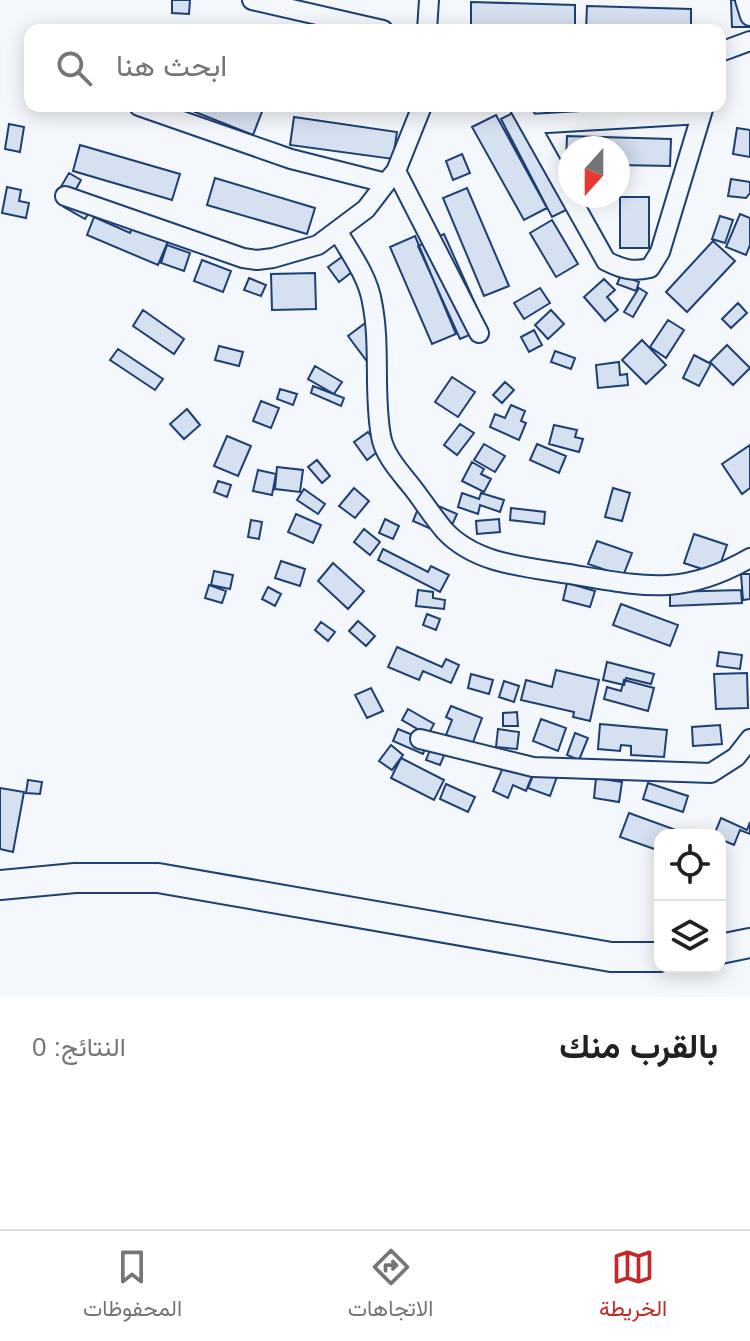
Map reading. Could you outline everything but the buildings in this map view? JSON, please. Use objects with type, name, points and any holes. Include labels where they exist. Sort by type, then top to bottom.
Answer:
[{"type":"main road","points":[[0,885],[75,878],[158,878],[611,957],[654,957]]},
{"type":"main road","points":[[726,948],[750,943]]},
{"type":"street","points":[[252,0],[357,24]]},
{"type":"street","points":[[427,24],[429,0]]},
{"type":"street","points":[[745,0],[750,16]]},
{"type":"street","points":[[726,54],[750,41]]},
{"type":"street","points":[[156,112],[291,159],[391,177]]},
{"type":"street","points":[[65,196],[243,258],[257,260],[318,245],[366,209],[391,177],[419,112]]},
{"type":"street","points":[[523,112],[606,261],[623,270],[650,268],[660,252],[702,112]]},
{"type":"street","points":[[530,124],[678,112]]},
{"type":"street","points":[[391,177],[479,333]]},
{"type":"street","points":[[338,232],[363,275],[372,301],[381,439],[401,473],[455,540],[491,560],[642,586],[696,583],[750,558]]},
{"type":"street","points":[[420,739],[533,767],[711,773],[725,767],[750,739]]}]
